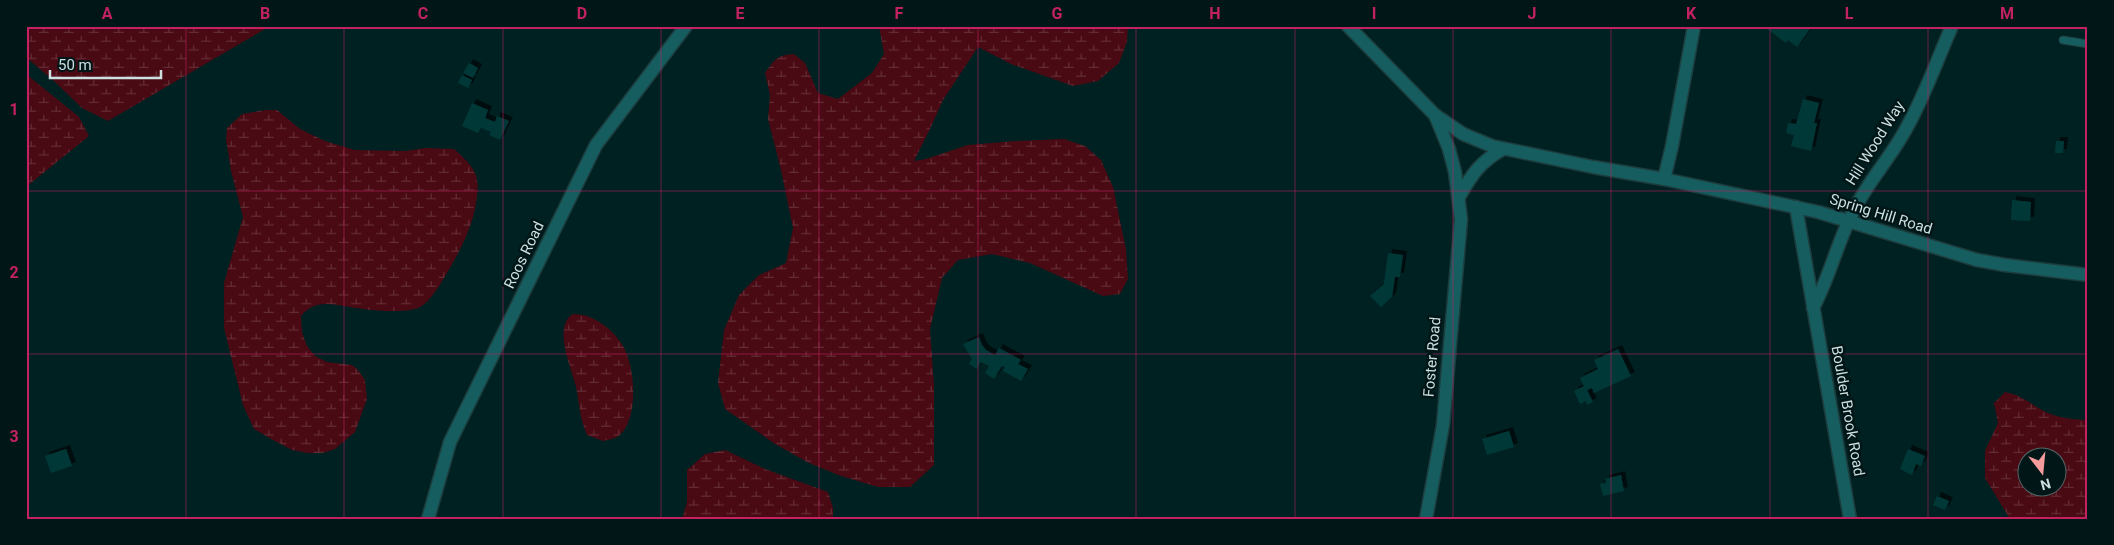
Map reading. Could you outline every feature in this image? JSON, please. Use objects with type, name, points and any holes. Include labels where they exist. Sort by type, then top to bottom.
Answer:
[{"type":"street","name":"Roos Road","points":[[428,519],[450,442],[596,145],[686,26]]},
{"type":"street","name":"Spring Hill Road","points":[[1348,26],[1435,115],[1463,134],[1503,149],[1664,179],[1796,207],[1977,260],[2005,266],[2088,275]]},
{"type":"street","points":[[1664,179],[1672,146],[1694,26]]},
{"type":"street","name":"Hill Wood Way","points":[[1848,221],[1863,192],[1906,129],[1923,96],[1952,26]]},
{"type":"street","name":"Foster Road","points":[[1426,519],[1443,425],[1461,219],[1459,197],[1449,149],[1435,115]]},
{"type":"street","points":[[1459,197],[1474,170],[1488,157],[1503,149]]},
{"type":"street","name":"Boulder Brook Road","points":[[1796,207],[1850,519]]},
{"type":"street","points":[[1813,308],[1832,268],[1848,221]]},
{"type":"lane","points":[[2063,40],[2088,44]]},
{"type":"green space","points":[[26,26],[270,26],[108,121],[82,108],[27,58]]},
{"type":"green space","points":[[879,26],[1128,26],[1127,42],[1119,63],[1098,81],[1073,86],[1011,64],[978,47],[943,100],[914,161],[968,145],[1064,139],[1085,146],[1101,160],[1113,187],[1126,249],[1128,279],[1120,294],[1103,296],[1030,263],[992,254],[958,260],[942,278],[930,329],[934,386],[934,465],[910,487],[878,487],[841,476],[809,463],[775,444],[725,409],[718,383],[724,330],[739,295],[759,275],[786,263],[793,228],[768,119],[770,95],[765,73],[777,59],[784,55],[794,54],[805,63],[818,93],[838,99],[872,73],[884,54]]},
{"type":"green space","points":[[26,74],[79,117],[89,136],[26,187]]},
{"type":"green space","points":[[277,110],[300,129],[325,141],[355,150],[406,151],[425,148],[454,149],[473,169],[477,181],[478,189],[475,209],[465,238],[438,287],[431,298],[422,306],[416,309],[387,311],[324,304],[312,307],[301,316],[302,332],[307,346],[315,356],[327,362],[352,365],[365,380],[367,399],[355,432],[335,449],[323,453],[292,450],[254,429],[243,405],[224,328],[224,283],[243,217],[231,171],[226,139],[227,128],[242,114]]},
{"type":"green space","points":[[573,314],[588,316],[602,324],[619,340],[627,355],[632,378],[633,403],[627,426],[617,437],[603,441],[587,435],[582,422],[564,338],[564,328],[567,320]]},
{"type":"green space","points":[[2005,392],[2017,396],[2053,415],[2088,420],[2088,519],[2010,519],[1985,478],[1985,451],[1998,423],[1994,403]]},
{"type":"green space","points":[[725,450],[765,469],[828,492],[833,508],[833,519],[682,519],[687,502],[687,470],[705,454]]},
{"type":"building","points":[[1769,26],[1812,26],[1797,47],[1788,40],[1786,43],[1767,29]]},
{"type":"building","points":[[469,63],[478,68],[473,78],[463,73]]},
{"type":"building","points":[[462,75],[472,80],[468,88],[458,83]]},
{"type":"building","points":[[1803,99],[1819,103],[1814,123],[1817,123],[1811,151],[1791,146],[1794,135],[1786,133],[1788,123],[1796,124]]},
{"type":"building","points":[[472,103],[488,110],[485,118],[495,122],[497,116],[509,121],[500,140],[489,135],[491,132],[481,128],[478,133],[462,126]]},
{"type":"building","points":[[2056,141],[2064,141],[2063,153],[2055,153]]},
{"type":"building","points":[[2012,200],[2031,202],[2030,221],[2011,220]]},
{"type":"building","points":[[1388,253],[1403,255],[1400,277],[1395,277],[1392,297],[1381,307],[1370,296],[1384,284]]},
{"type":"building","points":[[979,337],[986,350],[995,355],[999,348],[1021,360],[1018,364],[1028,369],[1021,381],[1003,371],[1005,367],[1002,366],[994,379],[985,373],[989,366],[981,362],[977,369],[969,364],[972,359],[963,344]]},
{"type":"building","points":[[1618,349],[1631,376],[1594,393],[1592,388],[1587,390],[1593,402],[1587,405],[1586,401],[1580,404],[1574,391],[1584,386],[1580,378],[1598,369],[1594,360]]},
{"type":"building","points":[[1509,431],[1514,447],[1487,455],[1482,439]]},
{"type":"building","points":[[66,449],[72,466],[51,473],[45,456]]},
{"type":"building","points":[[1908,449],[1925,456],[1921,466],[1916,464],[1912,475],[1900,469]]},
{"type":"building","points":[[1621,475],[1624,491],[1603,496],[1600,484],[1606,483],[1605,479]]},
{"type":"building","points":[[1937,496],[1949,501],[1945,510],[1933,505]]}]
